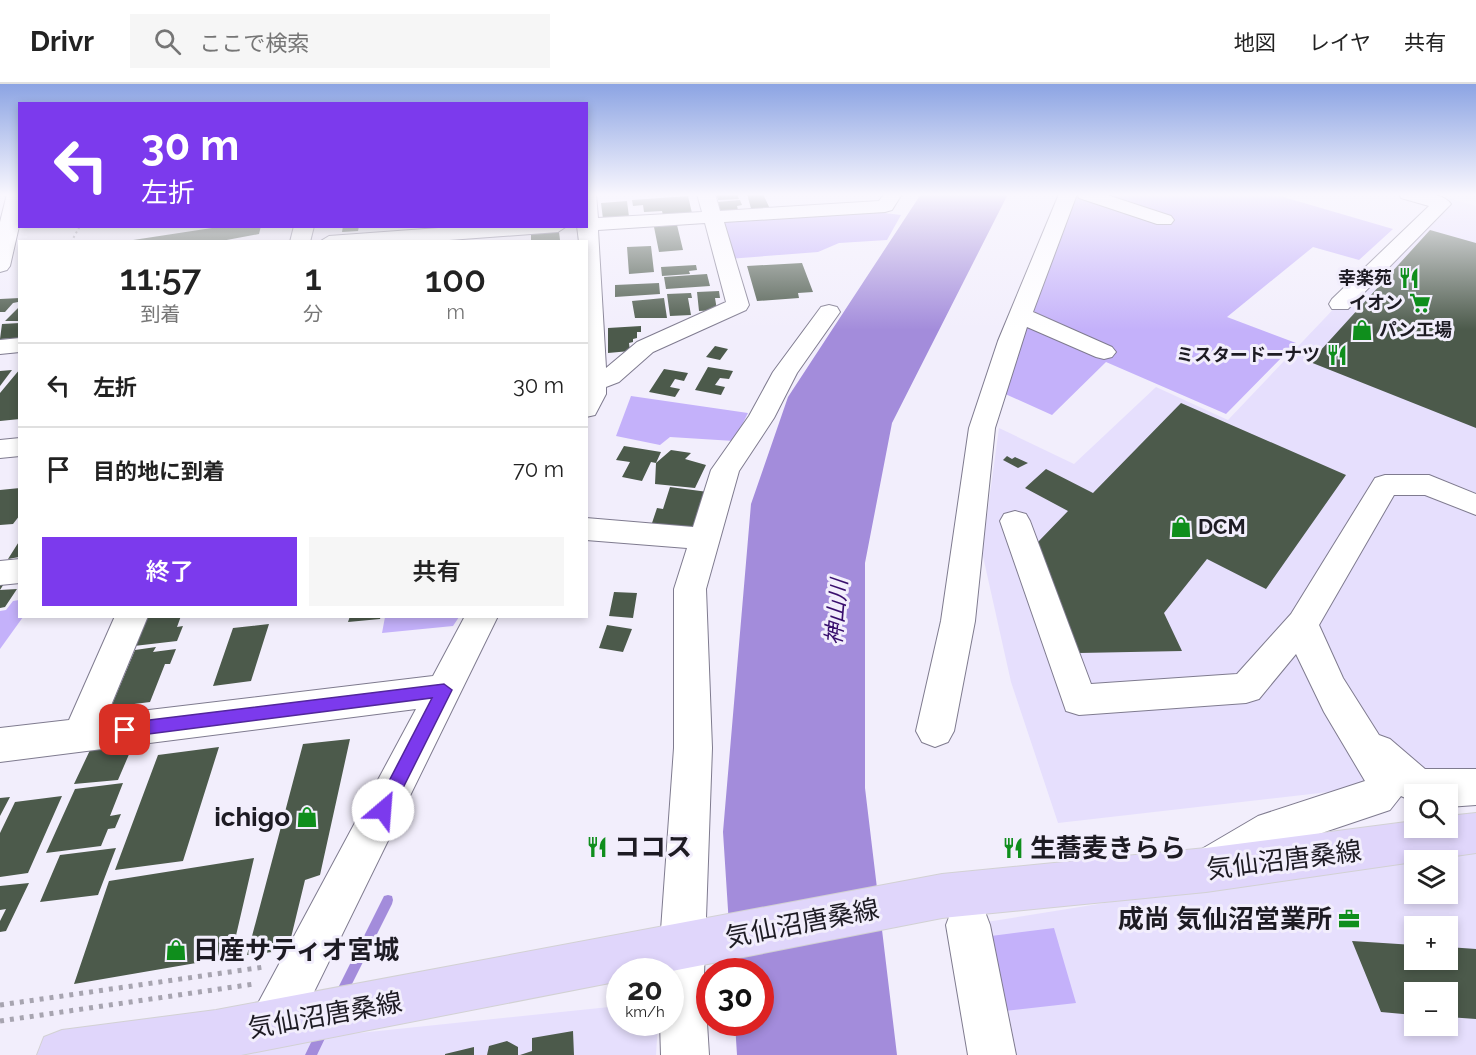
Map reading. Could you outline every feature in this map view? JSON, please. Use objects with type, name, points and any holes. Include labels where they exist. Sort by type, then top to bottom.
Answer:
[{"type":"main road","name":"気仙沼唐桑線","points":[[62,1055],[216,1035],[697,944],[955,910],[1206,870],[1476,832]]},
{"type":"street","points":[[0,266],[3,239]]},
{"type":"street","points":[[590,395],[645,346],[738,305],[719,239]]},
{"type":"street","points":[[935,731],[958,621],[982,428],[1020,315],[1050,239]]},
{"type":"street","points":[[1340,304],[1406,239]]},
{"type":"street","points":[[588,263],[590,395]]},
{"type":"street","points":[[0,279],[18,277]]},
{"type":"street","points":[[685,1055],[697,944],[690,589],[724,470],[761,418],[785,372],[829,312]]},
{"type":"street","points":[[1020,315],[1104,352]]},
{"type":"street","points":[[0,346],[18,345]]},
{"type":"street","points":[[0,449],[18,447]]},
{"type":"street","points":[[1015,521],[1079,700],[1246,688],[1302,624],[1385,485],[1429,485],[1476,505]]},
{"type":"street","points":[[588,529],[704,539]]},
{"type":"street","points":[[0,573],[18,571]]},
{"type":"street","points":[[80,735],[131,618]]},
{"type":"street","points":[[273,1024],[481,618]]},
{"type":"street","points":[[1206,870],[1272,830],[1376,797],[1386,786],[1382,771],[1351,725],[1314,659],[1302,624]]},
{"type":"street","points":[[0,745],[444,690]]},
{"type":"street","points":[[1351,725],[1392,768],[1416,786],[1435,791],[1476,787]]},
{"type":"street","points":[[955,910],[992,1055]]},
{"type":"path","points":[[0,1005],[301,970]]},
{"type":"path","points":[[0,1020],[301,970]]},
{"type":"shaded area","points":[[725,239],[887,239],[839,243],[818,252],[728,259]]},
{"type":"shaded area","points":[[1059,239],[1382,239],[1359,260],[1313,247],[1227,317],[1296,343],[1226,414],[1106,362],[1052,415],[1003,393]]},
{"type":"shaded area","points":[[1400,239],[1476,239],[1476,775],[1058,823],[1011,682],[982,552],[999,428],[1074,464],[1156,387],[1228,420]]},
{"type":"shaded area","points":[[631,396],[748,413],[734,441],[670,437],[660,445],[616,436]]},
{"type":"shaded area","points":[[18,600],[18,618],[22,618],[0,649],[0,611],[6,610],[13,601]]},
{"type":"shaded area","points":[[385,618],[458,618],[453,626],[382,633]]},
{"type":"shaded area","points":[[1476,843],[1476,1055],[996,1055],[968,925],[1404,855],[1404,904],[1458,904],[1458,850],[1433,850]]},
{"type":"shaded area","points":[[1054,928],[1076,1003],[987,1013],[968,939]]},
{"type":"shaded area","points":[[606,1007],[606,1036],[657,1036],[656,1055],[147,1055]]},
{"type":"water","name":"神山川","points":[[891,239],[985,239],[892,423],[865,563],[865,788],[897,1055],[737,1055],[736,1036],[774,1036],[774,958],[731,958],[723,832],[751,504],[788,397]]},
{"type":"building","points":[[138,239],[230,239],[227,240],[133,240]]},
{"type":"building","points":[[656,239],[680,239],[683,250],[659,252]]},
{"type":"building","name":"イオン","points":[[1422,239],[1463,239],[1476,243],[1476,428],[1310,362]]},
{"type":"building","points":[[651,246],[654,272],[629,274],[627,247]]},
{"type":"building","points":[[802,263],[813,292],[798,293],[799,298],[757,301],[747,266]]},
{"type":"building","points":[[696,265],[697,270],[689,271],[690,274],[662,276],[661,267]]},
{"type":"building","points":[[707,274],[710,286],[666,289],[664,277]]},
{"type":"building","points":[[659,283],[660,294],[615,297],[615,285]]},
{"type":"building","points":[[719,291],[720,298],[715,298],[717,310],[699,311],[697,292]]},
{"type":"building","points":[[691,293],[692,298],[688,298],[691,315],[670,316],[667,294]]},
{"type":"building","points":[[18,298],[18,302],[13,303],[5,312],[0,312],[0,299]]},
{"type":"building","points":[[664,298],[667,318],[635,318],[632,301]]},
{"type":"building","points":[[18,308],[18,321],[5,321]]},
{"type":"building","points":[[18,323],[18,338],[0,339],[2,324]]},
{"type":"building","points":[[641,326],[641,332],[637,332],[637,338],[629,343],[630,351],[608,353],[608,328]]},
{"type":"building","points":[[715,346],[728,349],[720,360],[706,357]]},
{"type":"building","points":[[708,367],[733,371],[729,379],[720,378],[715,385],[725,387],[721,395],[695,390]]},
{"type":"building","points":[[664,369],[688,373],[684,381],[675,379],[670,387],[680,389],[675,397],[649,392]]},
{"type":"building","points":[[12,370],[0,386],[0,371]]},
{"type":"building","points":[[18,371],[18,419],[0,421],[0,393]]},
{"type":"building","name":"DCM","points":[[1181,403],[1346,475],[1266,589],[1207,559],[1164,613],[1182,651],[1079,653],[1038,542],[1068,511],[1025,488],[1046,469],[1093,493]]},
{"type":"building","points":[[624,446],[661,452],[656,463],[651,462],[642,481],[622,477],[630,462],[616,460]]},
{"type":"building","points":[[671,450],[691,453],[685,459],[706,465],[695,488],[655,484],[656,463]]},
{"type":"building","points":[[1007,456],[1028,463],[1018,468],[1003,460]]},
{"type":"building","points":[[670,487],[708,492],[697,529],[652,523],[657,508],[663,509]]},
{"type":"building","points":[[18,488],[18,518],[13,524],[0,525],[0,490]]},
{"type":"building","points":[[18,543],[18,557],[8,559]]},
{"type":"building","points":[[7,579],[0,590],[0,580]]},
{"type":"building","points":[[17,589],[5,607],[0,608],[0,590]]},
{"type":"building","points":[[614,592],[637,593],[633,618],[609,616]]},
{"type":"building","points":[[146,618],[180,618],[177,627],[183,626],[177,641],[134,646]]},
{"type":"building","points":[[349,618],[380,618],[380,619],[348,622]]},
{"type":"building","points":[[269,624],[251,681],[213,686],[233,628]]},
{"type":"building","points":[[607,625],[632,629],[623,652],[599,648]]},
{"type":"building","points":[[156,647],[153,652],[176,649],[170,664],[165,664],[150,702],[111,707],[135,650]]},
{"type":"building","points":[[350,739],[320,875],[305,880],[288,950],[247,955],[303,744]]},
{"type":"building","points":[[133,745],[118,780],[74,784],[91,748]]},
{"type":"building","points":[[219,747],[183,861],[115,870],[158,755]]},
{"type":"building","points":[[123,783],[110,816],[121,814],[115,828],[108,829],[101,846],[46,853],[75,789]]},
{"type":"building","points":[[62,796],[28,873],[0,877],[0,833],[15,802]]},
{"type":"building","points":[[10,797],[0,816],[0,798]]},
{"type":"building","points":[[116,848],[98,895],[40,902],[60,855]]},
{"type":"building","points":[[254,858],[231,957],[74,984],[109,881]]},
{"type":"building","points":[[29,883],[6,931],[0,932],[0,921],[6,909],[0,910],[0,886]]},
{"type":"building","points":[[1352,941],[1404,944],[1404,970],[1458,970],[1458,948],[1476,949],[1476,1019],[1458,1018],[1458,982],[1404,982],[1404,1014],[1381,1012]]},
{"type":"building","points":[[573,1031],[574,1055],[520,1055],[532,1051],[532,1038]]},
{"type":"building","points":[[507,1041],[518,1047],[518,1055],[487,1055],[489,1046]]},
{"type":"building","points":[[474,1047],[474,1055],[445,1055],[445,1054]]},
{"type":"waterway","points":[[341,994],[388,900]]},
{"type":"waterway","points":[[311,1055],[322,1032]]},
{"type":"place","name":"幸楽苑","points":[[1409,278]]},
{"type":"place","name":"イオン","points":[[1420,303]]},
{"type":"place","name":"パン工場","points":[[1362,330]]},
{"type":"place","name":"ミスタードーナツ","points":[[1337,355]]},
{"type":"place","name":"DCM","points":[[1181,527]]},
{"type":"place","name":"ichigo","points":[[307,817]]},
{"type":"place","name":"ココス","points":[[597,847]]},
{"type":"place","name":"生蕎麦きらら","points":[[1013,848]]},
{"type":"place","name":"成尚 気仙沼営業所","points":[[1349,919]]},
{"type":"place","name":"日産サティオ宮城","points":[[176,950]]},
{"type":"route","points":[[125,730],[444,690],[383,810]]}]
